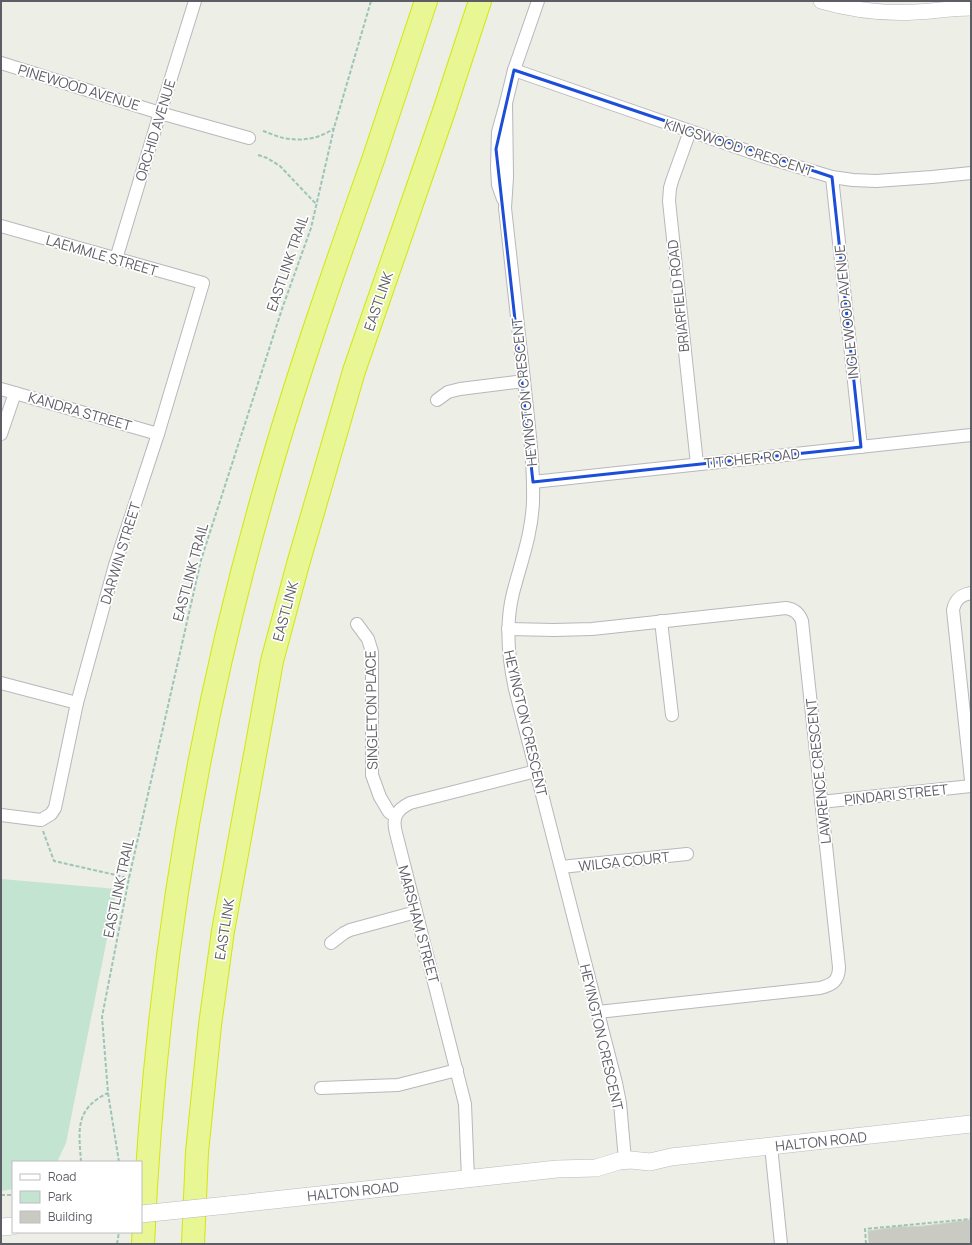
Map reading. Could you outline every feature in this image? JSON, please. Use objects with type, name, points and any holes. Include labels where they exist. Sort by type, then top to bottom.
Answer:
[{"type":"highway","points":[[143,1244],[148,1150],[155,1072],[173,919],[209,716],[228,629],[261,502],[289,405],[426,1]]},
{"type":"highway","name":"EASTLINK","points":[[193,1244],[197,1152],[210,1025],[223,931],[272,661],[300,557],[354,371],[444,112],[480,1]]},
{"type":"main road","name":"HALTON ROAD","points":[[142,1214],[566,1169],[596,1168],[625,1156],[650,1162],[671,1157],[971,1124]]},
{"type":"main road","points":[[1,1227],[12,1226]]},
{"type":"street","name":"ORCHID AVENUE","points":[[116,259],[195,1]]},
{"type":"street","name":"HEYINGTON CRESCENT","points":[[538,1],[514,70],[506,103],[507,177],[505,208],[524,381],[533,482],[530,534],[513,593],[510,609],[508,643],[512,676],[618,1094],[625,1156]]},
{"type":"street","points":[[821,1],[851,8],[888,13],[916,12],[964,6]]},
{"type":"street","name":"PINEWOOD AVENUE","points":[[1,63],[160,113],[249,138]]},
{"type":"street","name":"KINGSWOOD CRESCENT","points":[[514,70],[796,167],[832,177],[876,181],[971,173]]},
{"type":"street","name":"BRIARFIELD ROAD","points":[[690,131],[672,180],[669,201],[697,464]]},
{"type":"street","name":"INGLEWOOD AVENUE","points":[[832,177],[861,447]]},
{"type":"street","name":"LAEMMLE STREET","points":[[1,226],[203,283]]},
{"type":"street","name":"DARWIN STREET","points":[[1,815],[41,820],[51,814],[55,808],[77,703],[115,564],[158,434],[203,283]]},
{"type":"street","points":[[437,400],[448,392],[460,389],[524,381]]},
{"type":"street","name":"KANDRA STREET","points":[[1,389],[158,434]]},
{"type":"street","points":[[1,434],[15,393]]},
{"type":"street","name":"TITCHER ROAD","points":[[533,482],[971,435]]},
{"type":"street","points":[[971,593],[959,597],[953,610],[971,780]]},
{"type":"street","name":"LAWRENCE CRESCENT","points":[[508,629],[592,629],[781,608],[790,608],[798,613],[802,621],[839,976],[830,985],[820,988],[598,1012]]},
{"type":"street","points":[[661,621],[672,715]]},
{"type":"street","name":"SINGLETON PLACE","points":[[357,624],[368,639],[372,652],[373,782],[389,812],[395,816]]},
{"type":"street","points":[[1,683],[77,703]]},
{"type":"street","points":[[395,816],[403,806],[410,803],[536,771]]},
{"type":"street","name":"PINDARI STREET","points":[[821,802],[971,786]]},
{"type":"street","name":"MARSHAM STREET","points":[[395,816],[394,822],[396,834],[465,1104],[468,1179]]},
{"type":"street","name":"WILGA COURT","points":[[561,867],[687,854]]},
{"type":"street","points":[[331,943],[350,930],[416,912]]},
{"type":"street","points":[[321,1088],[398,1085],[457,1070]]},
{"type":"street","points":[[771,1146],[781,1244]]},
{"type":"path","name":"EASTLINK TRAIL","points":[[119,1161],[108,1093],[102,1017],[129,878],[201,560],[282,310],[311,228],[334,128],[371,1]]},
{"type":"path","points":[[263,131],[291,139],[317,137],[327,134],[334,128]]},
{"type":"path","points":[[258,156],[268,158],[280,166],[317,205]]},
{"type":"path","points":[[44,833],[54,861],[129,878]]},
{"type":"path","points":[[81,1161],[79,1131],[80,1121],[88,1108],[97,1098],[108,1093]]},
{"type":"path","points":[[1,1195],[12,1195]]},
{"type":"path","points":[[866,1244],[864,1229],[971,1219]]},
{"type":"path","points":[[117,1244],[119,1233]]},
{"type":"highlighted area","points":[[514,70],[832,177],[861,447],[533,482],[496,149]]},
{"type":"green space","points":[[1,879],[117,889],[66,1143],[57,1161],[12,1161],[12,1189],[1,1191]]},
{"type":"building","points":[[971,1220],[971,1244],[869,1244],[868,1231]]}]
